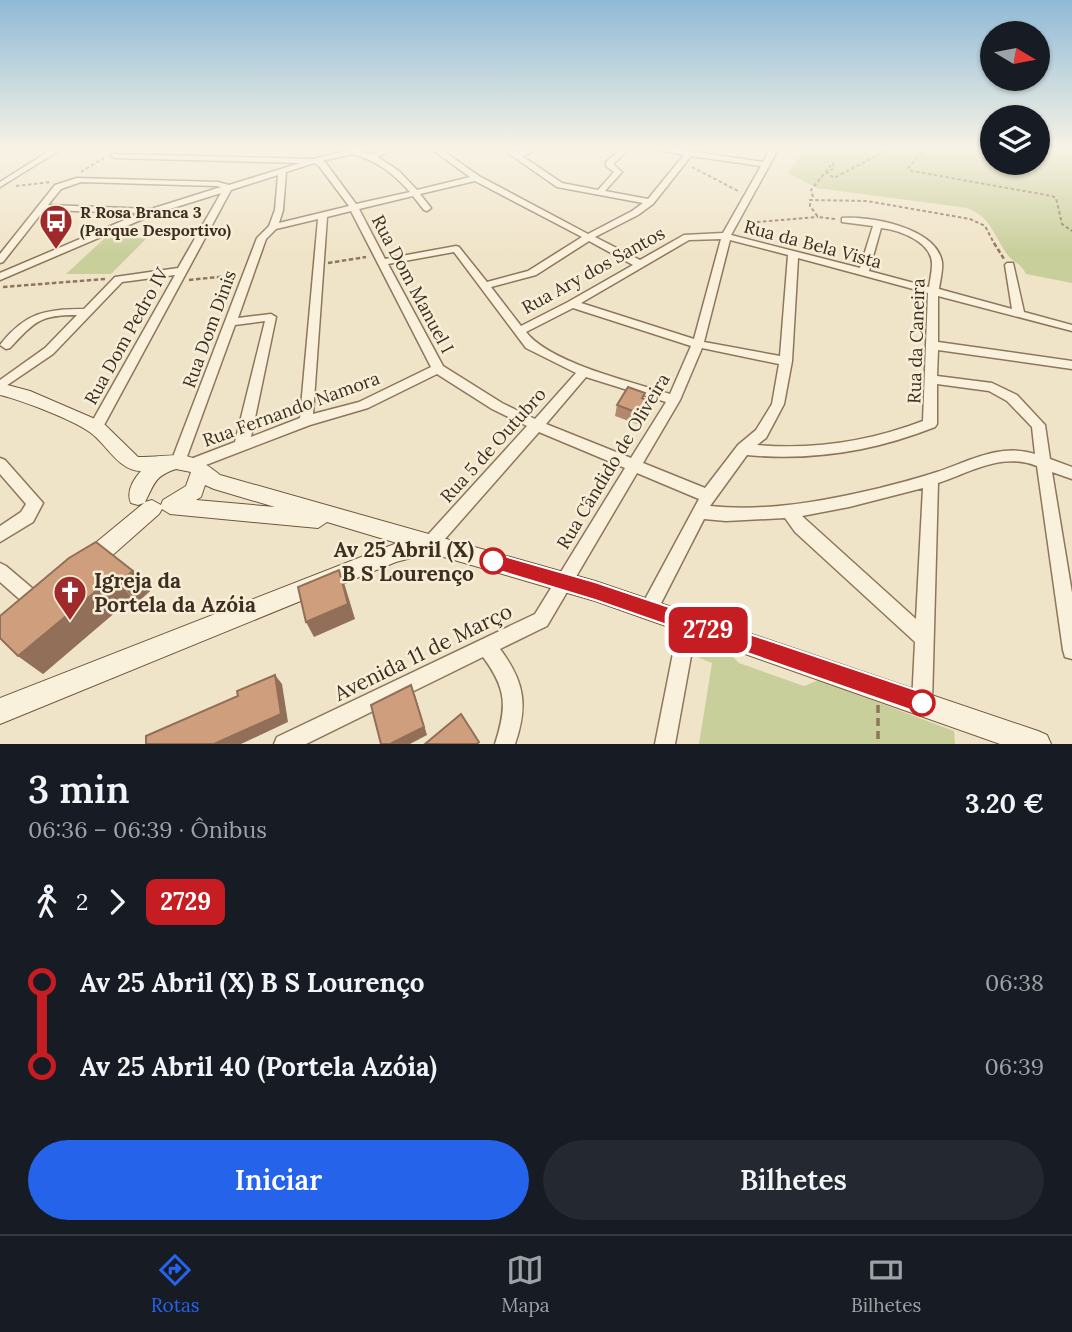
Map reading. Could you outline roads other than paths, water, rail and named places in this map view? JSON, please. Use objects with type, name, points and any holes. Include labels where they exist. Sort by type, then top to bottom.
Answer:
[{"type":"street","points":[[0,260],[58,187],[67,183]]},
{"type":"street","points":[[172,183],[218,184],[228,187]]},
{"type":"street","points":[[0,277],[154,211],[242,183]]},
{"type":"street","name":"Rua Dom Dinis","points":[[185,465],[230,322],[262,238],[273,228],[279,210],[281,183]]},
{"type":"street","name":"Rua Dom Manuel I","points":[[336,183],[353,206],[438,369],[497,406],[536,425]]},
{"type":"street","points":[[406,183],[427,208]]},
{"type":"street","points":[[273,228],[454,183]]},
{"type":"street","points":[[485,183],[639,264]]},
{"type":"street","points":[[557,183],[650,202]]},
{"type":"street","points":[[599,192],[608,183]]},
{"type":"street","points":[[486,285],[532,273],[587,237],[650,202],[665,183]]},
{"type":"street","name":"Rua Cândido de Oliveira","points":[[562,581],[674,400],[698,344],[726,236],[756,183]]},
{"type":"street","name":"Rua Dom Pedro IV","points":[[96,428],[228,187]]},
{"type":"street","points":[[41,207],[154,211]]},
{"type":"street","points":[[306,421],[323,214]]},
{"type":"street","name":"Rua da Caneira","points":[[743,449],[781,452],[848,447],[930,424],[933,292],[937,262],[931,248],[912,234],[878,223],[845,220]]},
{"type":"street","points":[[863,274],[878,223]]},
{"type":"street","name":"Rua da Bela Vista","points":[[726,236],[1072,328]]},
{"type":"street","name":"Rua Ary dos Santos","points":[[519,331],[572,304],[687,237],[726,236]]},
{"type":"street","points":[[381,259],[456,249],[530,345],[584,372],[674,400]]},
{"type":"street","points":[[649,609],[708,496],[743,449],[761,434],[778,404],[786,361],[793,255]]},
{"type":"street","points":[[1010,265],[1019,315]]},
{"type":"street","points":[[0,387],[50,351],[114,283],[125,277],[178,276]]},
{"type":"street","points":[[572,304],[698,344],[786,361]]},
{"type":"street","points":[[6,345],[33,316],[44,312],[87,312]]},
{"type":"street","points":[[230,322],[271,317],[242,444]]},
{"type":"street","points":[[932,345],[1072,365]]},
{"type":"street","name":"Rua Fernando Namora","points":[[185,465],[306,421],[363,405],[438,369]]},
{"type":"street","name":"Rua 5 de Outubro","points":[[431,543],[584,372]]},
{"type":"street","points":[[930,379],[992,387],[1012,398],[1038,425],[1046,463],[1072,650]]},
{"type":"street","points":[[0,387],[96,428],[134,464],[153,504]]},
{"type":"street","points":[[536,425],[708,496]]},
{"type":"street","points":[[700,512],[724,516],[789,511],[931,480],[1005,455],[1020,455],[1072,473]]},
{"type":"street","points":[[0,464],[35,503],[27,517],[0,535]]},
{"type":"street","points":[[134,464],[185,465],[214,481],[562,581],[871,684],[1038,744]]},
{"type":"street","points":[[19,622],[153,504],[194,491],[185,465]]},
{"type":"street","points":[[153,504],[146,478],[185,465]]},
{"type":"street","points":[[922,703],[922,636],[931,480]]},
{"type":"street","points":[[153,504],[355,522]]},
{"type":"street","points":[[789,511],[801,527],[922,636]]},
{"type":"street","points":[[0,711],[394,553],[431,543]]},
{"type":"street","points":[[0,571],[39,605]]},
{"type":"street","name":"Avenida 11 de Março","points":[[284,744],[541,620],[554,601],[562,581]]},
{"type":"street","points":[[665,744],[688,623]]},
{"type":"street","points":[[487,647],[506,670],[513,691],[516,715],[505,744]]},
{"type":"place","name":"R Rosa Branca 3 (Parque Desportivo)","points":[[56,251]]},
{"type":"place","name":"Av 25 Abril (X) B S Lourenço","points":[[493,561]]},
{"type":"place","name":"Igreja da Portela da Azóia","points":[[70,622]]}]
